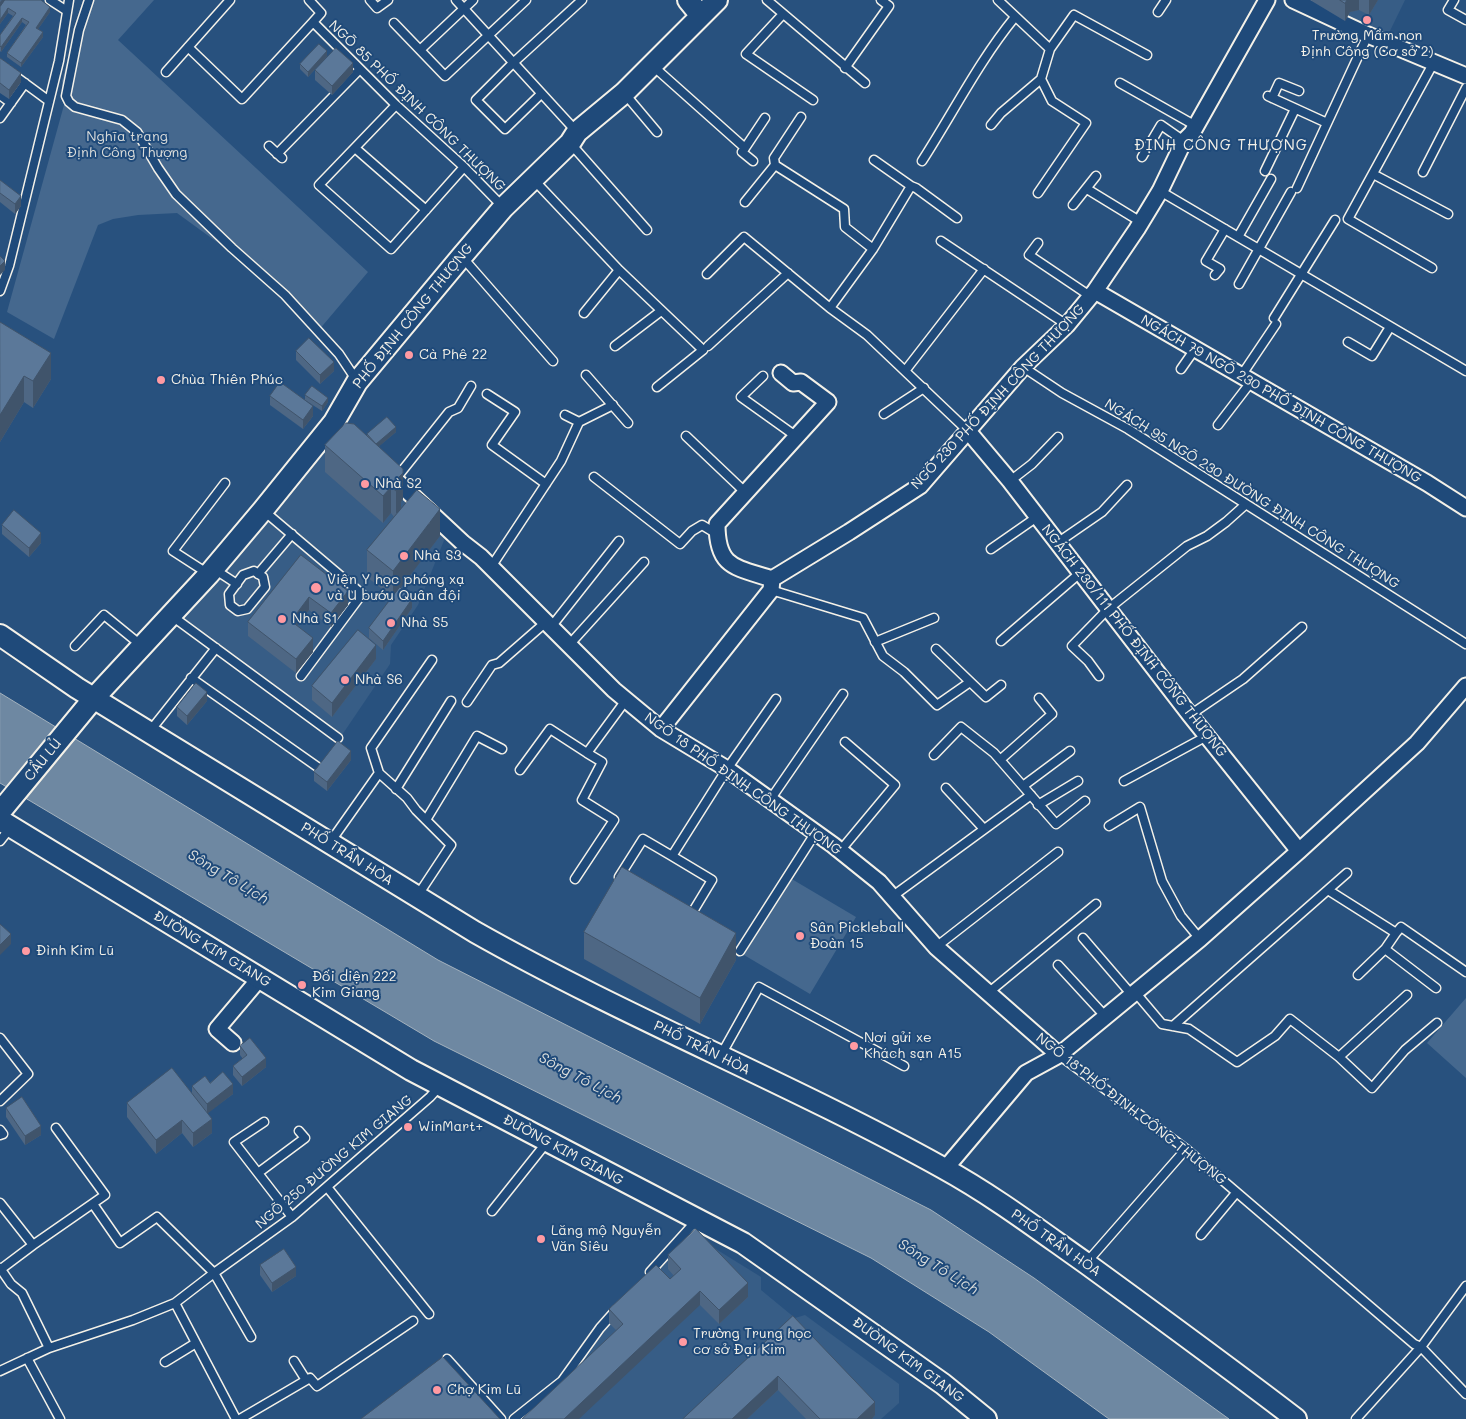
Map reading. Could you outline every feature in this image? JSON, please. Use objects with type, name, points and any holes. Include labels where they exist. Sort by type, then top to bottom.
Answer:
[{"type":"main road","points":[[688,0],[700,16]]},
{"type":"main road","name":"PHỐ ĐỊNH CÔNG THƯỢNG","points":[[94,698],[172,616],[263,510],[340,428],[357,382],[503,208],[574,137],[624,93],[717,0]]},
{"type":"main road","name":"PHỐ TRẦN HÒA","points":[[0,635],[94,698],[417,897],[530,964],[870,1128],[946,1169],[1042,1232],[1213,1355],[1296,1419]]},
{"type":"main road","name":"CẦU LỦ","points":[[4,820],[77,718],[94,698]]},
{"type":"main road","name":"ĐƯỜNG KIM GIANG","points":[[4,820],[411,1070],[743,1243],[943,1384],[975,1416]]},
{"type":"street","name":"NGÕ 230 PHỐ ĐỊNH CÔNG THƯỢNG","points":[[661,729],[771,584],[920,486],[1023,367],[1067,325],[1092,294],[1141,222],[1160,191],[1184,141],[1192,133],[1267,0]]},
{"type":"street","points":[[1292,0],[1368,35],[1466,76]]},
{"type":"street","name":"NGÁCH 79 NGÕ 230 PHỐ ĐỊNH CÔNG THƯỢNG","points":[[1092,294],[1195,349],[1427,483],[1466,508]]},
{"type":"street","points":[[771,584],[733,566],[724,559],[718,544],[717,524],[828,402],[801,382],[793,383],[781,373]]},
{"type":"street","name":"NGÁCH 230/111 PHỐ ĐỊNH CÔNG THƯỢNG","points":[[968,431],[1010,481],[1190,715],[1299,852]]},
{"type":"street","name":"NGÕ 18 PHỐ ĐỊNH CÔNG THƯỢNG","points":[[382,467],[491,567],[626,700],[661,729],[727,769],[816,832],[879,882],[936,947],[1059,1055]]},
{"type":"street","points":[[946,1169],[1026,1073],[1059,1055],[1200,939],[1299,852],[1417,743],[1466,686]]},
{"type":"street","points":[[232,1044],[217,1029],[260,978]]},
{"type":"lane","points":[[50,0],[67,11]]},
{"type":"lane","points":[[0,291],[9,266],[49,101],[69,0]]},
{"type":"lane","points":[[89,0],[79,30],[66,96],[69,102],[75,107],[122,120],[137,132],[176,194],[232,248],[285,295],[339,354],[357,382]]},
{"type":"lane","points":[[166,72],[230,0]]},
{"type":"lane","name":"NGÕ 85 PHỐ ĐỊNH CÔNG THƯỢNG","points":[[309,0],[321,13],[313,22],[396,105],[464,167],[503,208]]},
{"type":"lane","points":[[370,0],[377,8],[388,0]]},
{"type":"lane","points":[[456,0],[541,94],[647,230]]},
{"type":"lane","points":[[420,50],[473,0]]},
{"type":"lane","points":[[394,23],[444,76],[526,0]]},
{"type":"lane","points":[[541,94],[505,129],[476,100],[513,63],[582,0]]},
{"type":"lane","points":[[767,0],[865,83]]},
{"type":"lane","points":[[845,68],[889,6],[881,0]]},
{"type":"lane","points":[[998,0],[1050,49]]},
{"type":"lane","points":[[1158,12],[1166,0]]},
{"type":"lane","points":[[1454,0],[1448,10],[1466,20]]},
{"type":"lane","points":[[783,14],[746,54],[813,100]]},
{"type":"lane","points":[[991,125],[1001,113],[1041,78],[1050,49],[1074,16],[1147,55]]},
{"type":"lane","points":[[922,161],[946,124],[970,81],[999,37],[1015,17]]},
{"type":"lane","points":[[188,47],[242,99],[313,22]]},
{"type":"lane","points":[[1239,284],[1294,190],[1368,35]]},
{"type":"lane","points":[[1432,268],[1348,219],[1434,62]]},
{"type":"lane","points":[[0,65],[49,101]]},
{"type":"lane","points":[[652,65],[745,148]]},
{"type":"lane","points":[[269,146],[279,156],[360,69]]},
{"type":"lane","points":[[1038,193],[1086,123],[1052,101],[1041,78]]},
{"type":"lane","points":[[0,118],[25,83]]},
{"type":"lane","points":[[1120,83],[1196,126]]},
{"type":"lane","points":[[1299,91],[1280,83],[1270,97],[1327,123]]},
{"type":"lane","points":[[1423,172],[1466,88]]},
{"type":"lane","points":[[624,93],[657,132]]},
{"type":"lane","points":[[0,95],[11,103]]},
{"type":"lane","points":[[396,105],[319,185],[391,249],[464,167]]},
{"type":"lane","points":[[1265,171],[1295,109]]},
{"type":"lane","points":[[745,202],[775,165],[774,158],[801,117]]},
{"type":"lane","points":[[753,161],[742,152],[765,118]]},
{"type":"lane","points":[[1142,157],[1161,125],[1184,141]]},
{"type":"lane","points":[[355,148],[426,210]]},
{"type":"lane","points":[[874,160],[957,218]]},
{"type":"lane","points":[[775,165],[844,209],[845,227],[873,249]]},
{"type":"lane","points":[[1373,174],[1448,214]]},
{"type":"lane","points":[[1073,205],[1096,176]]},
{"type":"lane","points":[[533,179],[619,270],[703,350],[656,387]]},
{"type":"lane","points":[[1238,236],[1271,180]]},
{"type":"lane","points":[[830,308],[873,249],[910,186]]},
{"type":"lane","points":[[1087,189],[1141,222]]},
{"type":"lane","points":[[1160,191],[1466,371]]},
{"type":"lane","points":[[1218,425],[1246,379],[1301,274],[1335,220]]},
{"type":"lane","points":[[1215,275],[1220,269],[1206,261],[1225,229]]},
{"type":"lane","points":[[707,274],[744,237],[867,336],[968,431]]},
{"type":"lane","points":[[941,241],[1067,325]]},
{"type":"lane","points":[[1038,243],[1029,255],[1092,294]]},
{"type":"lane","points":[[462,256],[552,361]]},
{"type":"lane","points":[[0,259],[9,266]]},
{"type":"lane","points":[[584,313],[619,270]]},
{"type":"lane","points":[[905,371],[984,270]]},
{"type":"lane","points":[[708,346],[788,273]]},
{"type":"lane","points":[[614,346],[662,311]]},
{"type":"lane","points":[[1348,342],[1372,356],[1390,327]]},
{"type":"lane","points":[[1180,369],[1195,349]]},
{"type":"lane","name":"NGÁCH 95 NGÕ 230 ĐƯỜNG ĐỊNH CÔNG THƯỢNG","points":[[1023,367],[1062,393],[1116,422],[1466,644]]},
{"type":"lane","points":[[586,374],[628,422]]},
{"type":"lane","points":[[763,376],[741,397],[797,437]]},
{"type":"lane","points":[[395,480],[448,412],[458,408],[471,386]]},
{"type":"lane","points":[[884,414],[924,388]]},
{"type":"lane","points":[[487,394],[515,412],[492,445],[546,484]]},
{"type":"lane","points":[[491,567],[561,462],[579,422],[612,405]]},
{"type":"lane","points":[[565,415],[579,422]]},
{"type":"lane","points":[[686,436],[746,493]]},
{"type":"lane","points":[[1010,481],[1032,464],[1058,438]]},
{"type":"lane","points":[[594,477],[680,544],[692,531],[702,525],[717,534]]},
{"type":"lane","points":[[225,482],[173,551],[237,584]]},
{"type":"lane","points":[[1058,543],[1102,512],[1127,485]]},
{"type":"lane","points":[[1099,676],[1088,661],[1072,646],[1108,609],[1187,546],[1207,536],[1226,522],[1245,504]]},
{"type":"lane","points":[[263,510],[362,594],[301,676]]},
{"type":"lane","points":[[991,549],[1037,517]]},
{"type":"lane","points":[[258,574],[292,534]]},
{"type":"lane","points":[[467,702],[492,665],[499,663],[548,624],[619,541]]},
{"type":"lane","points":[[569,645],[644,562]]},
{"type":"lane","points":[[254,571],[263,577],[265,587],[247,609],[238,611],[230,605],[229,594],[237,584],[243,575],[254,571]]},
{"type":"lane","points":[[1001,641],[1080,573]]},
{"type":"lane","points":[[771,584],[863,618],[883,656],[904,672],[937,705],[970,682]]},
{"type":"lane","points":[[74,646],[104,615],[142,646]]},
{"type":"lane","points":[[172,616],[338,738]]},
{"type":"lane","points":[[876,642],[934,618]]},
{"type":"lane","points":[[1190,715],[1243,679],[1302,627]]},
{"type":"lane","points":[[149,732],[216,648]]},
{"type":"lane","points":[[936,649],[986,698],[1001,686]]},
{"type":"lane","points":[[417,897],[451,845],[416,810],[408,798],[379,773],[371,748],[432,660]]},
{"type":"lane","points":[[192,678],[319,768]]},
{"type":"lane","points":[[770,800],[843,694]]},
{"type":"lane","points":[[1000,760],[1052,714],[1039,698]]},
{"type":"lane","points":[[672,856],[727,769],[776,699]]},
{"type":"lane","points":[[587,753],[626,700]]},
{"type":"lane","points":[[396,788],[451,701]]},
{"type":"lane","points":[[934,755],[961,727],[1000,760],[1056,824],[1085,801]]},
{"type":"lane","points":[[520,770],[550,729],[602,762],[582,800],[614,820],[575,879]]},
{"type":"lane","points":[[426,820],[477,736],[502,749]]},
{"type":"lane","points":[[1124,781],[1207,736]]},
{"type":"lane","points":[[840,851],[895,785],[845,742]]},
{"type":"lane","points":[[1023,786],[1070,751]]},
{"type":"lane","points":[[329,843],[379,773]]},
{"type":"lane","points":[[1038,805],[1078,781]]},
{"type":"lane","points":[[946,788],[984,829]]},
{"type":"lane","points":[[893,896],[1030,795]]},
{"type":"lane","points":[[1109,826],[1140,808],[1162,881],[1181,916],[1200,939]]},
{"type":"lane","points":[[740,951],[816,832]]},
{"type":"lane","points":[[612,887],[643,839],[712,880],[686,923]]},
{"type":"lane","points":[[936,947],[1058,852]]},
{"type":"lane","points":[[1172,1026],[1347,873]]},
{"type":"lane","points":[[1328,890],[1396,933]]},
{"type":"lane","points":[[988,993],[1096,904]]},
{"type":"lane","points":[[1358,975],[1385,949],[1401,927],[1466,972]]},
{"type":"lane","points":[[1083,938],[1162,1024],[1189,1029],[1237,1062],[1275,1036],[1290,1019],[1339,1056],[1372,1088],[1405,1050],[1436,1022]]},
{"type":"lane","points":[[1385,949],[1436,988]]},
{"type":"lane","points":[[1058,965],[1105,1016]]},
{"type":"lane","points":[[720,1057],[759,987],[904,1066]]},
{"type":"lane","points":[[1339,1056],[1407,994]]},
{"type":"lane","points":[[0,1038],[28,1074],[0,1100]]},
{"type":"lane","name":"NGÕ 18 PHỐ ĐỊNH CÔNG THƯỢNG","points":[[1059,1055],[1186,1149],[1414,1344],[1421,1347],[1466,1394]]},
{"type":"lane","name":"NGÕ 250 ĐƯỜNG KIM GIANG","points":[[0,1370],[50,1348],[133,1320],[175,1303],[292,1217],[430,1097],[440,1086]]},
{"type":"lane","points":[[264,1122],[234,1142],[292,1217]]},
{"type":"lane","points":[[50,1348],[22,1293],[11,1284],[0,1269],[105,1195],[56,1128]]},
{"type":"lane","points":[[0,1130],[3,1134],[0,1135]]},
{"type":"lane","points":[[258,1173],[305,1138],[298,1131]]},
{"type":"lane","points":[[492,1210],[547,1142]]},
{"type":"lane","points":[[1085,1263],[1186,1149]]},
{"type":"lane","points":[[327,1187],[429,1314]]},
{"type":"lane","points":[[1201,1236],[1236,1193]]},
{"type":"lane","points":[[0,1203],[33,1245]]},
{"type":"lane","points":[[93,1204],[120,1243],[157,1217],[214,1273],[251,1337]]},
{"type":"lane","points":[[646,1277],[698,1220]]},
{"type":"lane","points":[[1356,1419],[1421,1347],[1466,1286]]},
{"type":"lane","points":[[175,1303],[238,1419],[310,1378],[317,1386],[413,1321]]},
{"type":"lane","points":[[514,1419],[562,1381],[600,1328],[619,1306]]},
{"type":"lane","points":[[165,1362],[196,1343]]},
{"type":"lane","points":[[27,1358],[60,1419]]},
{"type":"lane","points":[[447,1359],[501,1419]]},
{"type":"lane","points":[[294,1361],[306,1380]]},
{"type":"shaded area","name":"Trường Mầm non Định Công (Cơ sở 2)","points":[[1291,0],[1405,0],[1386,39]]},
{"type":"shaded area","name":"Viện Y học phóng xạ và U bướu Quân đội","points":[[339,435],[447,533],[418,605],[391,645],[390,664],[342,735],[182,619]]},
{"type":"shaded area","name":"Trường Trung học cơ sở Đại Kim","points":[[690,1233],[761,1277],[761,1290],[795,1318],[805,1315],[899,1384],[899,1403],[881,1419],[528,1419],[584,1362],[609,1323]]},
{"type":"green space","name":"Nghĩa trang Định Công Thượng","points":[[83,0],[154,0],[118,40],[368,272],[318,331],[254,269],[177,213],[138,215],[113,219],[98,225],[54,339],[7,312],[64,105],[62,81]]},
{"type":"green space","name":"Sân Pickleball Đoàn 15","points":[[790,878],[856,917],[810,994],[744,955]]},
{"type":"green space","points":[[1466,998],[1466,1078],[1427,1043]]},
{"type":"water","name":"Sông Tô Lịch","points":[[0,693],[438,960],[931,1210],[1034,1278],[1229,1419],[1109,1419],[989,1332],[871,1258],[434,1041],[0,783]]},
{"type":"building","points":[[5,0],[41,0],[50,7],[36,28],[43,32],[21,63],[7,53],[29,22],[22,18],[1,47],[0,35],[16,13],[8,8],[0,20],[0,7]]},
{"type":"building","points":[[319,44],[327,51],[308,72],[300,64]]},
{"type":"building","points":[[336,48],[353,63],[332,86],[315,70]]},
{"type":"building","points":[[0,58],[21,73],[9,90],[0,83]]},
{"type":"building","points":[[0,180],[21,196],[15,204],[0,193]]},
{"type":"building","points":[[0,256],[5,261],[0,266]]},
{"type":"building","points":[[0,322],[51,353],[33,381],[24,376],[0,415]]},
{"type":"building","points":[[309,338],[334,362],[320,375],[296,351]]},
{"type":"building","points":[[280,382],[313,406],[303,420],[270,396]]},
{"type":"building","points":[[312,386],[328,398],[322,406],[305,395]]},
{"type":"building","points":[[387,417],[396,427],[376,444],[367,434]]},
{"type":"building","points":[[346,423],[354,424],[403,469],[403,473],[396,480],[401,485],[396,491],[391,487],[383,496],[325,445]]},
{"type":"building","points":[[417,490],[440,509],[393,571],[367,550]]},
{"type":"building","points":[[14,510],[41,533],[29,548],[2,525]]},
{"type":"building","name":"Nhà S1","points":[[301,555],[348,591],[331,613],[309,597],[291,621],[313,638],[296,659],[248,622]]},
{"type":"building","points":[[400,587],[412,599],[383,641],[369,628]]},
{"type":"building","points":[[358,630],[376,645],[332,703],[312,686]]},
{"type":"building","points":[[196,683],[207,692],[187,716],[177,707]]},
{"type":"building","points":[[338,741],[351,751],[327,782],[314,772]]},
{"type":"building","points":[[622,867],[736,933],[700,998],[584,932]]},
{"type":"building","points":[[0,924],[11,934],[0,945]]},
{"type":"building","points":[[250,1038],[266,1058],[242,1077],[233,1066],[247,1055],[240,1046]]},
{"type":"building","points":[[172,1068],[212,1119],[193,1133],[182,1120],[156,1140],[127,1103]]},
{"type":"building","points":[[223,1072],[233,1084],[207,1104],[192,1086],[205,1076],[210,1083]]},
{"type":"building","points":[[22,1097],[41,1126],[25,1136],[6,1108]]},
{"type":"building","points":[[696,1229],[748,1283],[719,1310],[700,1291],[564,1419],[522,1419],[623,1324],[609,1309],[656,1265],[670,1279],[681,1269],[668,1255]]},
{"type":"building","points":[[284,1249],[296,1267],[272,1283],[260,1265]]},
{"type":"building","points":[[793,1316],[875,1402],[857,1419],[820,1419],[778,1376],[732,1419],[683,1419]]},
{"type":"building","name":"Chợ Kim Lũ","points":[[443,1357],[500,1419],[361,1419]]},
{"type":"place","name":"Trường Mầm non Định Công (Cơ sở 2)","points":[[1367,20]]},
{"type":"place","name":"Cà Phê 22","points":[[409,355]]},
{"type":"place","name":"Chùa Thiên Phúc","points":[[161,380]]},
{"type":"place","name":"Nhà S2","points":[[365,484]]},
{"type":"place","name":"Nhà S3","points":[[404,556]]},
{"type":"place","name":"Viện Y học phóng xạ và U bướu Quân đội","points":[[316,588]]},
{"type":"place","name":"Nhà S1","points":[[282,619]]},
{"type":"place","name":"Nhà S5","points":[[391,623]]},
{"type":"place","name":"Nhà S6","points":[[345,680]]},
{"type":"place","name":"Sân Pickleball Đoàn 15","points":[[800,936]]},
{"type":"place","name":"Đình Kim Lũ","points":[[26,951]]},
{"type":"place","name":"Đối diện 222 Kim Giang","points":[[302,985]]},
{"type":"place","name":"Nơi gửi xe Khách sạn A15","points":[[854,1046]]},
{"type":"place","name":"WinMart+","points":[[408,1127]]},
{"type":"place","name":"Lăng mộ Nguyễn Văn Siêu","points":[[541,1239]]},
{"type":"place","name":"Trường Trung học cơ sở Đại Kim","points":[[683,1342]]},
{"type":"place","name":"Chợ Kim Lũ","points":[[437,1390]]},
{"type":"district","name":"ĐỊNH CÔNG THƯỢNG","points":[[1221,145]]}]
